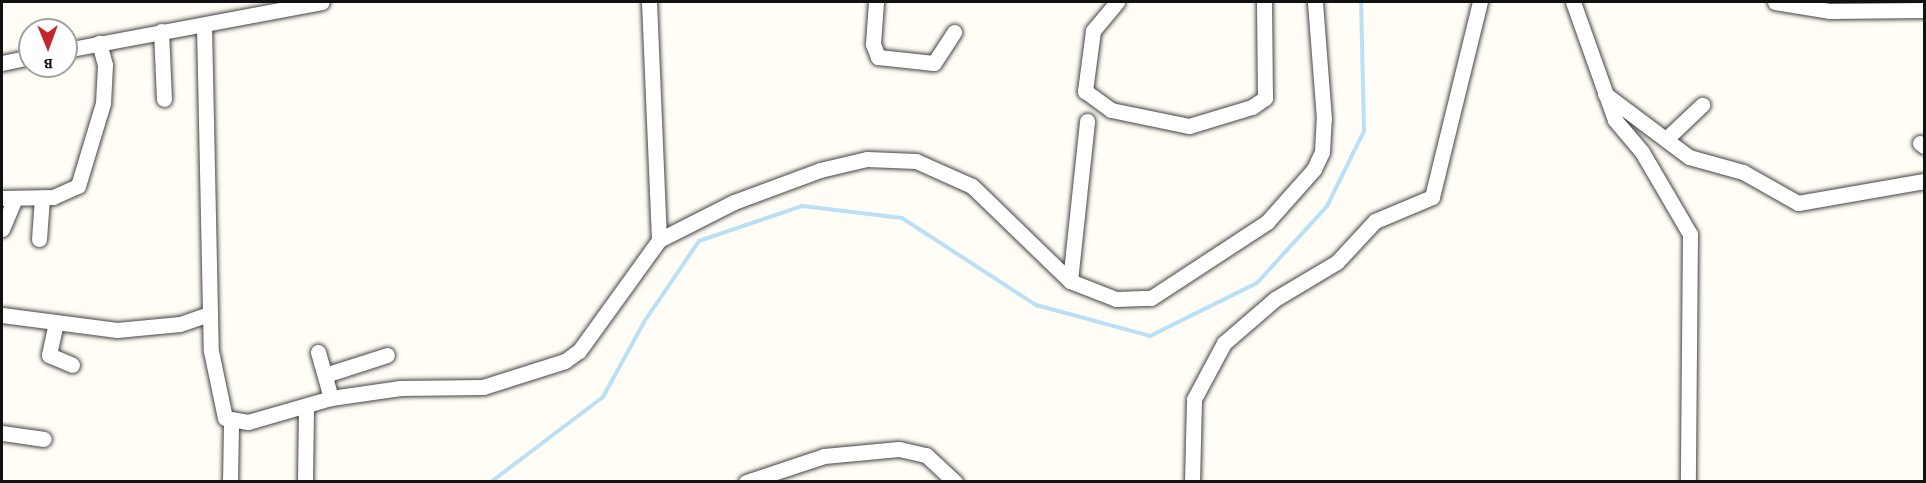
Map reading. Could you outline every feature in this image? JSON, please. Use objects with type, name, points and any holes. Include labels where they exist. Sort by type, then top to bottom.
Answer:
[{"type":"street","points":[[78,47],[161,31],[204,26],[322,2]]},
{"type":"street","points":[[649,2],[659,240]]},
{"type":"street","points":[[876,2],[873,44],[878,57],[934,63],[954,32]]},
{"type":"street","points":[[1117,2],[1093,31],[1085,91],[1112,110],[1190,126],[1252,107],[1265,98],[1264,2]]},
{"type":"street","points":[[231,422],[273,418],[331,398],[400,388],[470,389],[565,361],[592,335],[659,240],[734,202],[820,170],[867,159],[903,159],[938,166],[972,186],[1070,281],[1116,299],[1151,298],[1238,243],[1296,193],[1322,152],[1315,2]]},
{"type":"street","points":[[1192,482],[1194,399],[1224,343],[1275,299],[1337,262],[1375,221],[1432,197],[1480,2]]},
{"type":"street","points":[[1573,2],[1615,120],[1642,152],[1690,234],[1688,482]]},
{"type":"street","points":[[1775,2],[1830,11],[1924,10]]},
{"type":"street","points":[[204,26],[209,314],[218,397],[231,422],[230,482]]},
{"type":"street","points":[[161,31],[164,99]]},
{"type":"street","points":[[2,229],[8,199],[42,198],[71,192],[80,181],[103,103],[105,65],[99,43]]},
{"type":"street","points":[[2,63],[18,60]]},
{"type":"street","points":[[1605,94],[1689,156],[1743,172],[1798,203],[1924,181]]},
{"type":"street","points":[[1666,139],[1702,105]]},
{"type":"street","points":[[1070,281],[1087,121]]},
{"type":"street","points":[[39,239],[42,198]]},
{"type":"street","points":[[2,315],[145,329],[209,314]]},
{"type":"street","points":[[56,322],[49,355],[72,365]]},
{"type":"street","points":[[318,352],[331,398]]},
{"type":"street","points":[[325,375],[387,355]]},
{"type":"street","points":[[304,482],[306,406]]},
{"type":"street","points":[[2,433],[44,439]]},
{"type":"street","points":[[746,482],[824,456],[899,448],[926,455],[955,482]]},
{"type":"waterway","points":[[491,482],[603,397],[644,322],[699,241],[802,206],[902,218],[1036,305],[1150,336],[1257,283],[1327,206],[1364,131],[1361,2]]}]
